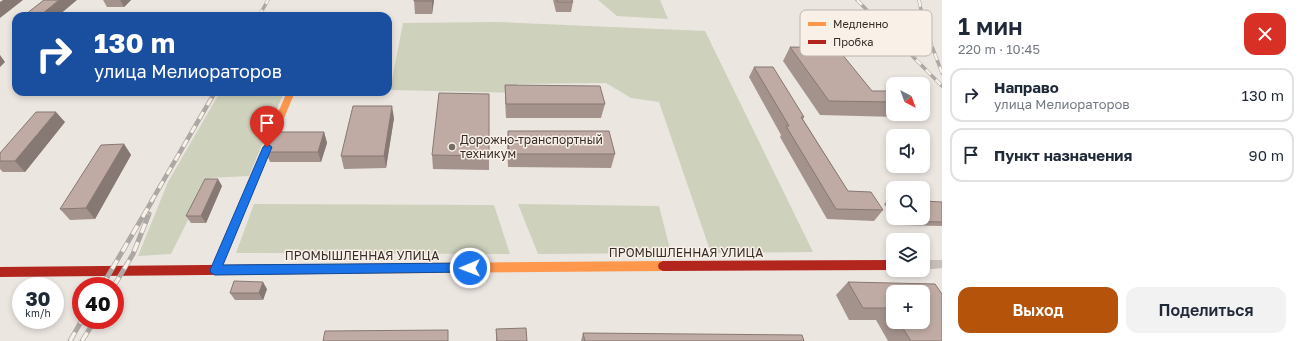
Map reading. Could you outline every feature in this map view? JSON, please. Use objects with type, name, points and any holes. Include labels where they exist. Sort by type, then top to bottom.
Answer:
[{"type":"street","points":[[215,270],[289,96]]},
{"type":"street","points":[[930,265],[942,264]]},
{"type":"street","name":"ПРОМЫШЛЕННАЯ УЛИЦА","points":[[0,272],[535,266],[886,265]]},
{"type":"green space","points":[[598,0],[660,0],[668,19],[617,16]]},
{"type":"green space","points":[[497,22],[705,31],[813,252],[711,253],[659,102],[631,98],[606,83],[517,84],[517,93],[392,90],[392,80],[403,23]]},
{"type":"green space","points":[[218,96],[282,96],[249,176],[209,178],[171,254],[138,256],[168,182]]},
{"type":"green space","points":[[254,204],[494,205],[510,254],[236,253]]},
{"type":"green space","points":[[518,204],[659,206],[671,253],[538,254]]},
{"type":"building","points":[[44,0],[59,0],[44,12],[29,12]]},
{"type":"building","points":[[432,0],[432,1],[414,1]]},
{"type":"building","points":[[557,0],[572,0],[573,2],[557,2]]},
{"type":"building","points":[[790,47],[800,47],[800,56],[844,56],[872,91],[886,91],[886,102],[829,101]]},
{"type":"building","points":[[754,67],[773,67],[804,117],[801,117],[848,191],[871,192],[883,210],[836,209],[786,126],[789,126]]},
{"type":"building","points":[[505,85],[600,86],[605,104],[506,104]]},
{"type":"building","points":[[439,93],[489,94],[489,156],[432,155]]},
{"type":"building","points":[[353,106],[392,106],[384,156],[341,156]]},
{"type":"building","points":[[36,112],[56,112],[15,161],[0,161],[0,153]]},
{"type":"building","points":[[508,131],[609,131],[615,154],[509,154]]},
{"type":"building","points":[[274,132],[324,132],[318,152],[266,152]]},
{"type":"building","points":[[124,144],[86,208],[60,209],[101,145]]},
{"type":"building","points":[[205,179],[218,179],[201,216],[186,216]]},
{"type":"building","points":[[930,201],[942,202],[942,222],[930,222]]},
{"type":"building","points":[[234,281],[263,282],[259,293],[230,293]]},
{"type":"building","points":[[848,282],[935,284],[942,294],[942,341],[911,341],[903,329],[930,329],[930,285],[886,285],[886,308],[863,308]]},
{"type":"building","points":[[526,328],[527,341],[497,341],[496,329]]},
{"type":"building","points":[[448,330],[448,341],[323,341],[325,331]]},
{"type":"building","points":[[583,333],[802,335],[804,341],[585,341]]},
{"type":"railway","points":[[261,12],[268,0]]},
{"type":"railway","points":[[857,0],[867,10]]},
{"type":"railway","points":[[919,0],[921,10]]},
{"type":"railway","points":[[932,46],[942,73]]},
{"type":"railway","points":[[912,56],[942,86]]},
{"type":"railway","points":[[151,202],[213,96]]},
{"type":"railway","points":[[107,277],[152,201]]},
{"type":"railway","points":[[119,277],[133,254],[149,214]]},
{"type":"railway","points":[[70,341],[77,329]]},
{"type":"railway","points":[[82,341],[89,329]]},
{"type":"traffic: slow","points":[[215,270],[289,96]]},
{"type":"traffic: slow","points":[[320,269],[663,266]]},
{"type":"traffic: jam","points":[[663,266],[886,265]]},
{"type":"traffic: jam","points":[[0,272],[320,269]]},
{"type":"place","name":"Дорожно-транспортный техникум","points":[[452,147]]},
{"type":"route","points":[[267,147],[215,270],[470,268]]}]
